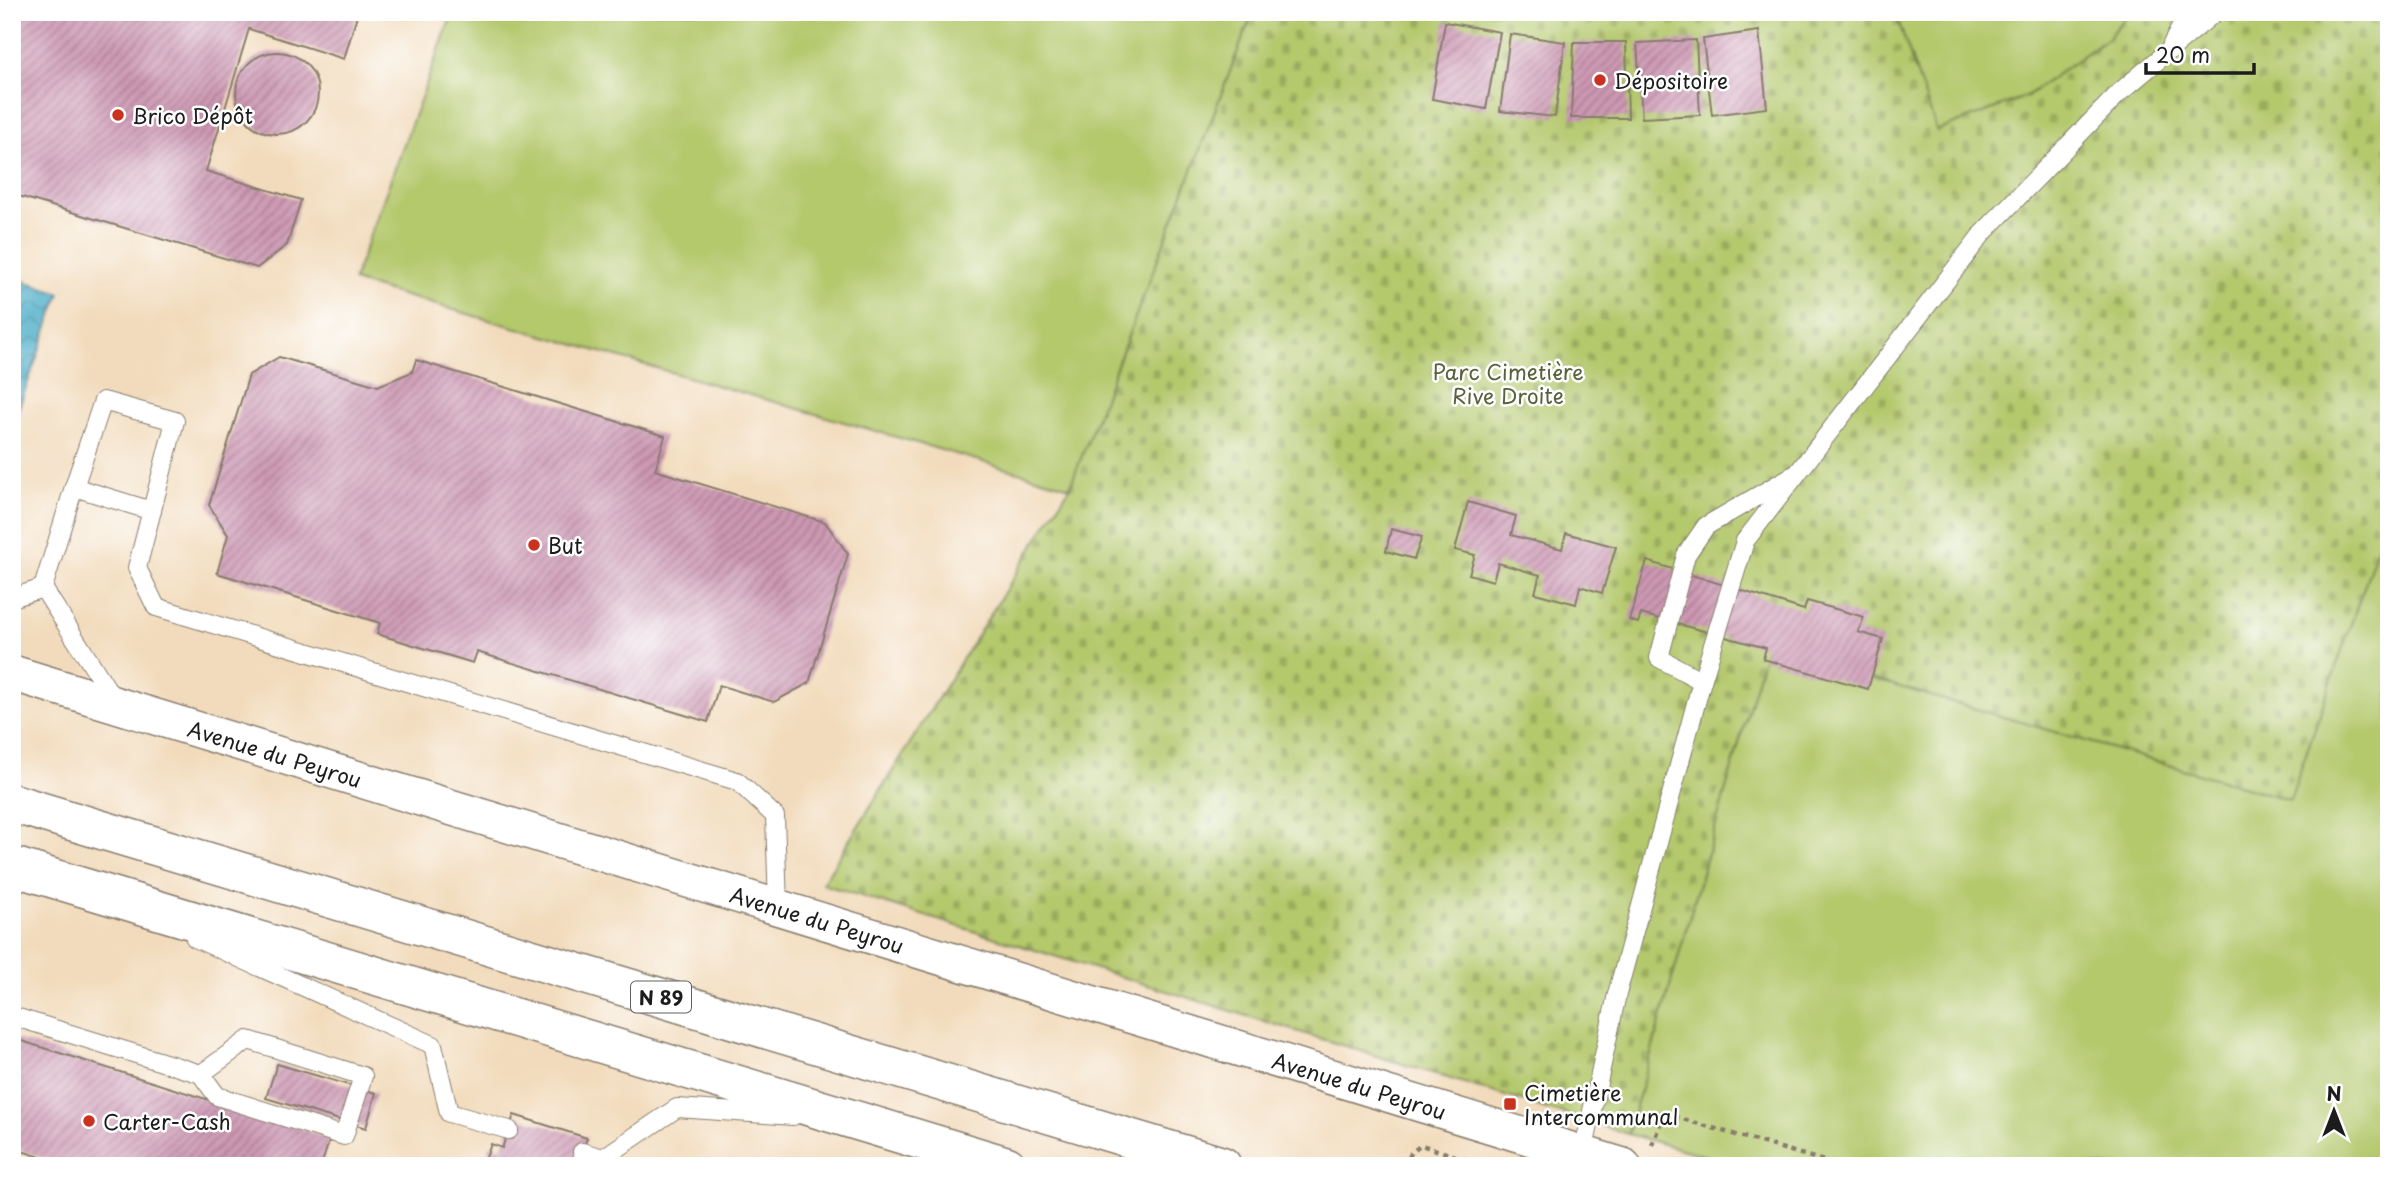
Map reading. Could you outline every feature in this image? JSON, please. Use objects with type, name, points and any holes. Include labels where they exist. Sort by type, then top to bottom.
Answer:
[{"type":"highway","name":"N 89","points":[[12,803],[1222,1166]]},
{"type":"highway","points":[[12,866],[1007,1166]]},
{"type":"street","name":"Avenue du Peyrou","points":[[12,673],[1583,1153],[1636,1160]]},
{"type":"lane","points":[[2165,56],[2189,12]]},
{"type":"lane","points":[[1583,1153],[1617,994],[1702,681],[1745,541],[1983,233],[2120,93],[2215,12]]},
{"type":"lane","points":[[117,705],[43,588],[103,401],[176,421],[138,568],[156,607],[737,781],[775,816],[778,906]]},
{"type":"lane","points":[[1702,681],[1659,658],[1686,555],[1706,526],[1799,472]]},
{"type":"lane","points":[[74,487],[152,511]]},
{"type":"lane","points":[[12,598],[43,588]]},
{"type":"lane","points":[[80,886],[433,1045],[449,1113],[509,1130]]},
{"type":"lane","points":[[12,1016],[201,1074],[217,1096],[344,1136],[363,1076],[248,1040],[201,1074]]},
{"type":"lane","points":[[582,1152],[603,1158],[677,1108],[857,1121]]},
{"type":"path","points":[[1636,1160],[1662,1119],[1679,1118],[1841,1166]]},
{"type":"path","points":[[1413,1166],[1409,1158],[1421,1145],[1487,1166]]},
{"type":"green space","points":[[453,12],[1253,12],[1070,487],[353,281]]},
{"type":"green space","name":"Parc Cimetière Rive Droite","points":[[1253,12],[1895,12],[1937,131],[2027,96],[2108,38],[2129,12],[2389,12],[2389,514],[2290,800],[1766,648],[1628,1134],[822,884],[1070,487]]},
{"type":"green space","points":[[1895,12],[2129,12],[2108,38],[2027,96],[1937,131]]},
{"type":"green space","points":[[2389,514],[2389,1166],[1742,1166],[1628,1134],[1766,648],[2290,800]]},
{"type":"water","points":[[12,277],[60,293],[18,410],[12,408]]},
{"type":"building","name":"Brico Dépôt","points":[[12,12],[358,12],[344,59],[249,29],[206,171],[301,200],[287,245],[257,268],[12,194]]},
{"type":"building","points":[[1445,22],[1500,32],[1486,109],[1432,99]]},
{"type":"building","points":[[1759,31],[1767,108],[1712,115],[1703,39]]},
{"type":"building","points":[[1510,34],[1565,42],[1555,117],[1500,111]]},
{"type":"building","points":[[1696,40],[1700,115],[1642,118],[1637,43]]},
{"type":"building","name":"Dépositoire","points":[[1574,42],[1626,42],[1628,118],[1571,118]]},
{"type":"building","points":[[277,52],[293,55],[306,64],[315,77],[318,93],[315,109],[306,122],[293,131],[277,134],[261,131],[248,122],[239,109],[236,93],[239,77],[248,64],[261,55]]},
{"type":"building","name":"But","points":[[279,357],[378,386],[412,372],[416,360],[665,436],[655,470],[825,522],[848,554],[809,683],[774,702],[719,685],[708,722],[477,652],[473,663],[377,634],[380,623],[217,573],[228,535],[209,505],[249,375]]},
{"type":"building","points":[[1468,502],[1516,516],[1511,535],[1562,549],[1566,533],[1616,547],[1602,593],[1580,586],[1576,604],[1535,593],[1540,575],[1498,563],[1493,581],[1469,574],[1475,555],[1455,550]]},
{"type":"building","points":[[1391,529],[1422,537],[1414,559],[1386,551]]},
{"type":"building","points":[[1647,561],[1804,610],[1807,601],[1864,617],[1858,632],[1883,639],[1868,689],[1763,659],[1766,648],[1641,614],[1638,623],[1629,620]]},
{"type":"building","points":[[12,1038],[330,1138],[321,1166],[69,1166],[12,1148]]},
{"type":"building","points":[[277,1064],[376,1093],[366,1128],[266,1098]]},
{"type":"building","points":[[514,1115],[587,1138],[577,1166],[483,1166],[491,1144],[502,1148]]},
{"type":"place","name":"Dépositoire","points":[[1600,80]]},
{"type":"place","name":"Brico Dépôt","points":[[118,115]]},
{"type":"place","name":"But","points":[[534,545]]},
{"type":"place","name":"Cimetière Intercommunal","points":[[1510,1104]]},
{"type":"place","name":"Carter-Cash","points":[[89,1121]]}]
